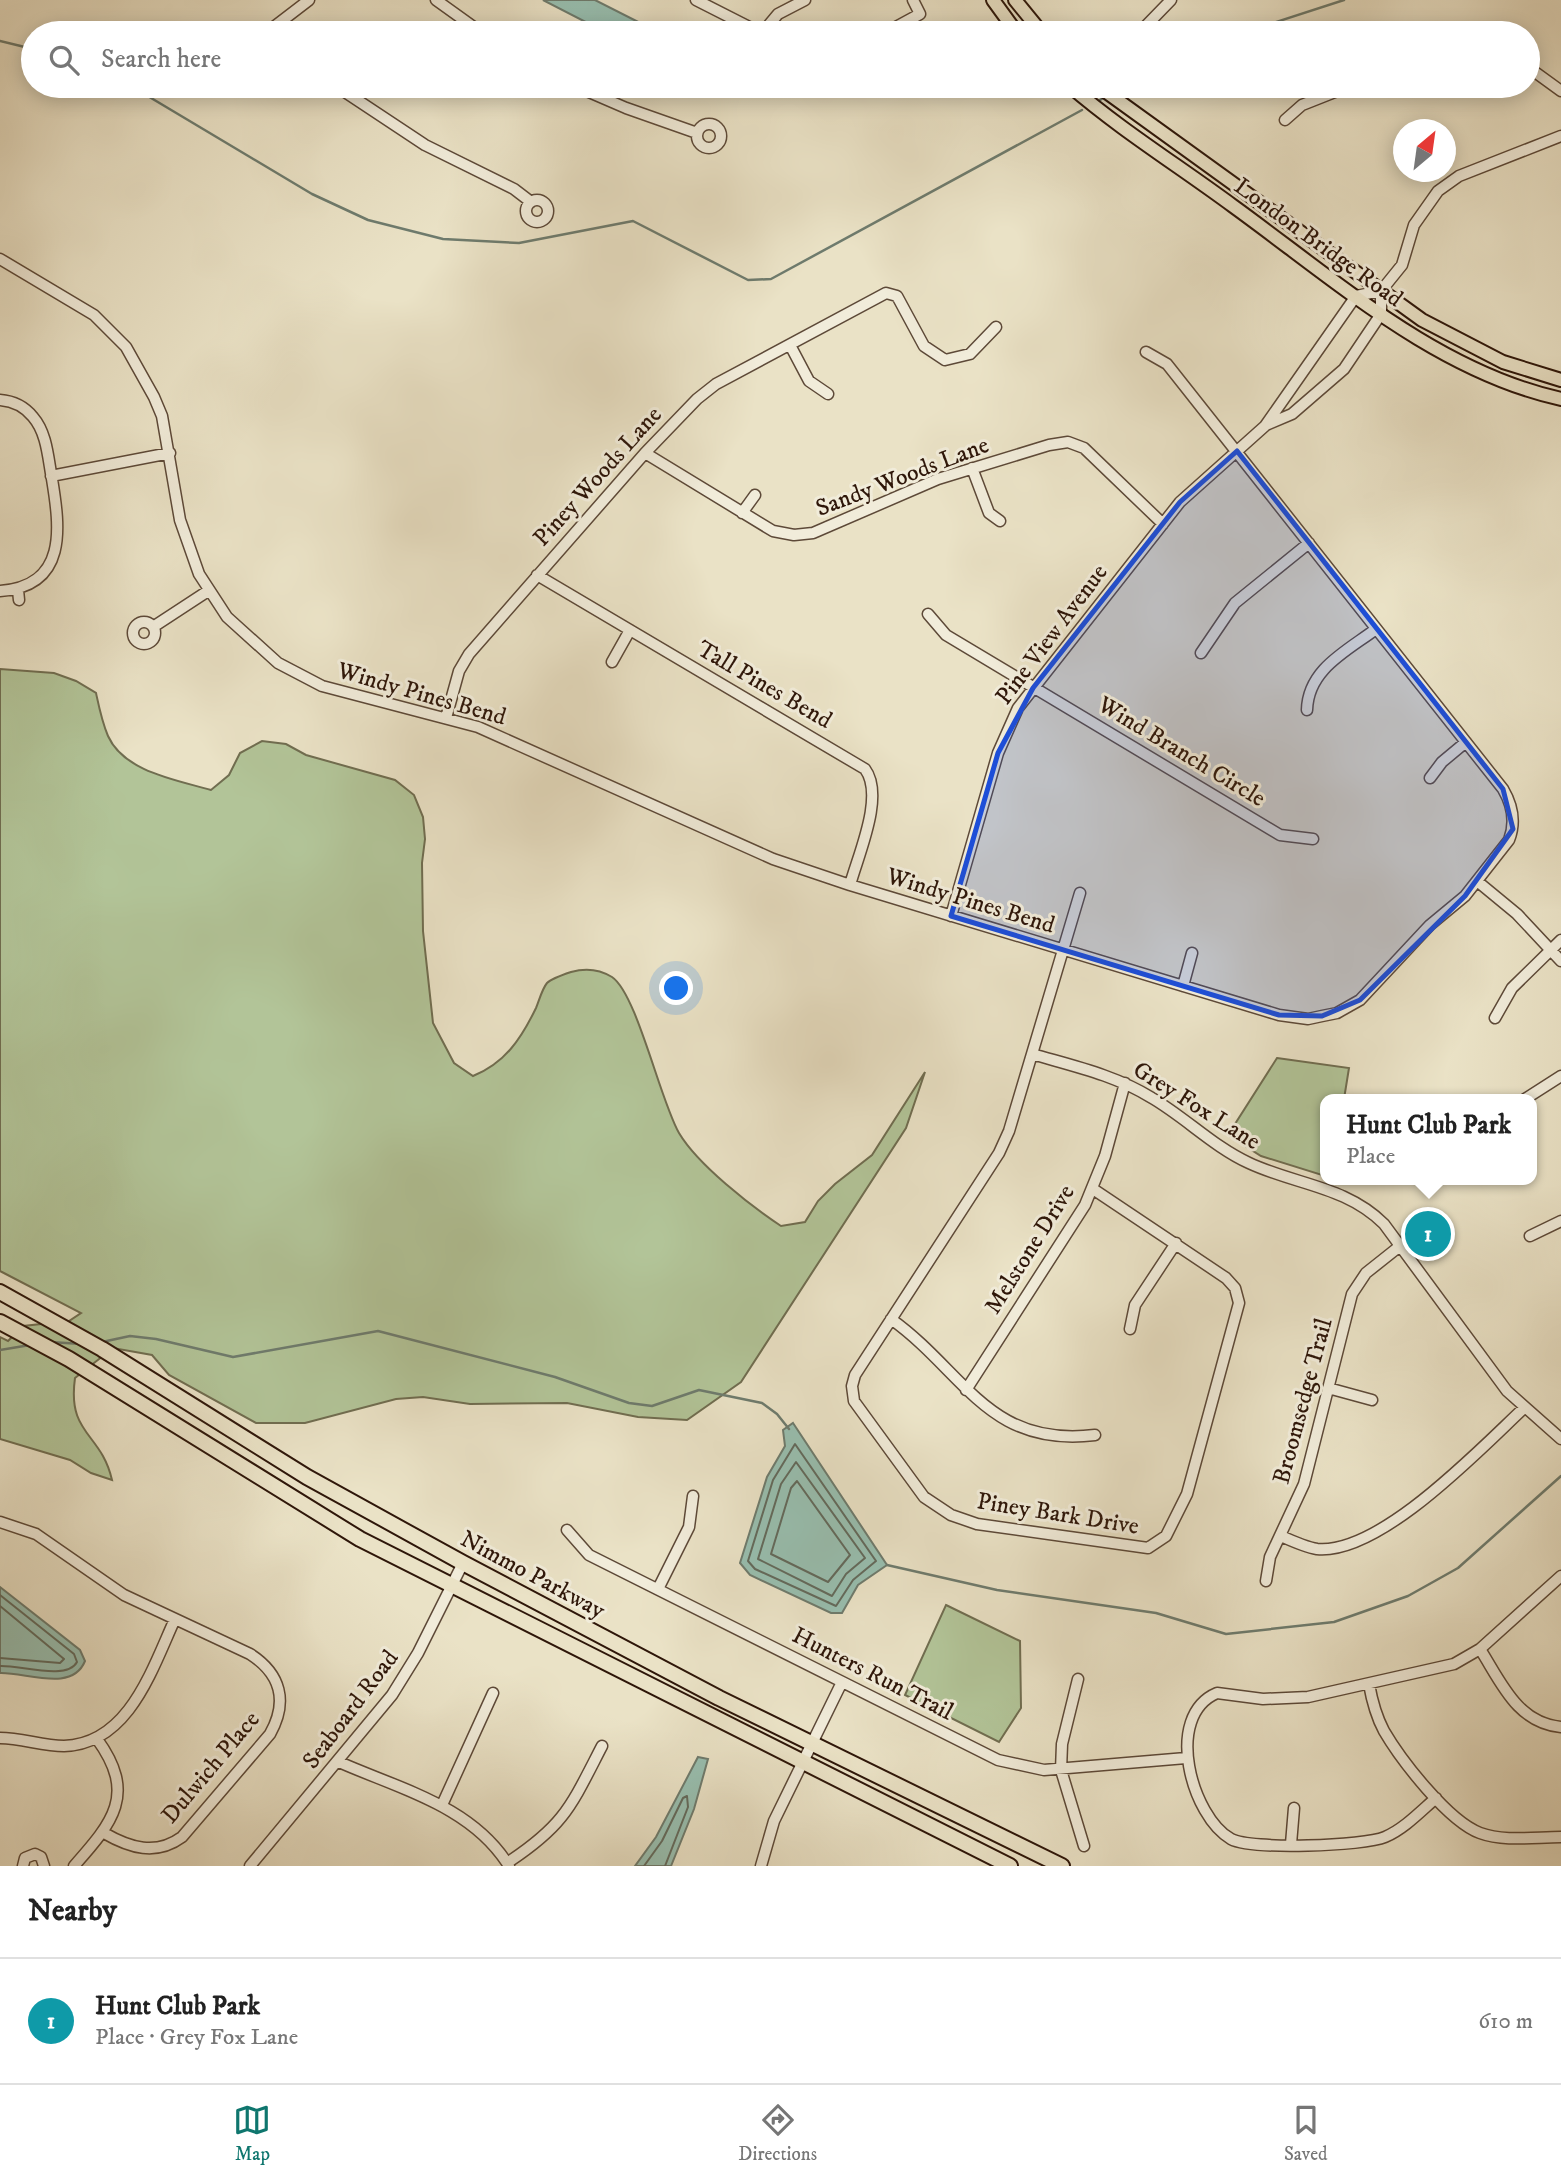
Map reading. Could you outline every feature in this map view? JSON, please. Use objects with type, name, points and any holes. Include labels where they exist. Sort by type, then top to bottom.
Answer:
[{"type":"highway","name":"Nimmo Parkway","points":[[0,1292],[102,1349],[307,1477],[463,1563],[812,1743],[1062,1866]]},
{"type":"highway","name":"Nimmo Parkway","points":[[0,1321],[69,1359],[360,1539],[1010,1866]]},
{"type":"main road","points":[[993,0],[1008,21]]},
{"type":"main road","points":[[1015,0],[1032,21]]},
{"type":"main road","name":"London Bridge Road","points":[[1086,98],[1381,314],[1450,358],[1485,374],[1561,399]]},
{"type":"main road","name":"London Bridge Road","points":[[1115,98],[1422,320],[1471,348],[1535,373],[1561,380]]},
{"type":"street","points":[[284,21],[309,0]]},
{"type":"street","points":[[436,0],[465,21]]},
{"type":"street","points":[[696,0],[738,21]]},
{"type":"street","points":[[772,21],[778,14],[805,0]]},
{"type":"street","points":[[907,21],[920,14],[913,0]]},
{"type":"street","points":[[1151,21],[1171,0]]},
{"type":"street","points":[[1540,76],[1561,91]]},
{"type":"street","points":[[354,98],[402,131],[514,189],[531,202]]},
{"type":"street","points":[[603,98],[697,133]]},
{"type":"street","points":[[1285,120],[1302,105],[1320,98]]},
{"type":"street","points":[[1381,314],[1381,291],[1402,265],[1414,225],[1438,191],[1459,176],[1561,136]]},
{"type":"street","name":"Windy Pines Bend","points":[[0,259],[87,310],[115,333],[154,397],[170,453],[184,536],[208,592],[243,634],[278,663],[299,675],[348,693],[494,733],[773,859],[850,885],[1294,1017],[1308,1018],[1337,1013],[1370,991],[1430,925],[1457,904],[1509,840],[1513,818],[1503,789],[1237,451],[1167,364],[1146,352]]},
{"type":"street","points":[[1356,296],[1381,291]]},
{"type":"street","name":"Piney Woods Lane","points":[[446,718],[464,662],[537,575],[682,412],[716,384],[886,293],[893,293],[924,346],[936,357],[945,360],[970,354],[996,327]]},
{"type":"street","name":"Pine View Avenue","points":[[951,916],[998,753],[1018,708],[1194,487],[1265,426],[1356,296]]},
{"type":"street","name":"Pine View Avenue","points":[[1265,426],[1292,414],[1334,380],[1381,314]]},
{"type":"street","points":[[790,345],[809,381],[828,394]]},
{"type":"street","points":[[0,400],[24,408],[39,425],[51,476],[59,529],[55,552],[43,573],[18,595],[0,591]]},
{"type":"street","name":"Sandy Woods Lane","points":[[645,453],[774,531],[804,535],[903,493],[972,468],[1059,442],[1076,444],[1090,452],[1163,524]]},
{"type":"street","points":[[51,476],[170,453]]},
{"type":"street","points":[[972,468],[989,513],[1000,521]]},
{"type":"street","points":[[742,513],[755,495]]},
{"type":"street","points":[[1201,653],[1235,603],[1309,543]]},
{"type":"street","name":"Tall Pines Bend","points":[[537,575],[865,769],[873,783],[873,802],[850,885]]},
{"type":"street","points":[[153,627],[208,592]]},
{"type":"street","name":"Wind Branch Circle","points":[[928,614],[946,635],[1280,835],[1313,839]]},
{"type":"street","points":[[1307,710],[1308,695],[1316,676],[1376,629]]},
{"type":"street","points":[[612,662],[631,630]]},
{"type":"street","points":[[1430,778],[1442,762],[1466,742]]},
{"type":"street","points":[[1477,881],[1517,914],[1561,961]]},
{"type":"street","name":"Piney Bark Drive","points":[[1080,893],[1009,1131],[988,1174],[855,1375],[852,1392],[873,1431],[924,1497],[951,1515],[976,1524],[1148,1548],[1166,1536],[1187,1494],[1238,1310],[1237,1294],[1230,1281],[1093,1189]]},
{"type":"street","points":[[1495,1018],[1512,988],[1561,940]]},
{"type":"street","points":[[1183,986],[1192,953]]},
{"type":"street","name":"Grey Fox Lane","points":[[1032,1054],[1125,1083],[1161,1104],[1241,1159],[1293,1180],[1339,1192],[1360,1203],[1384,1224],[1507,1391],[1561,1440]]},
{"type":"street","points":[[1533,1094],[1561,1076]]},
{"type":"street","name":"Melstone Drive","points":[[966,1390],[1093,1189],[1111,1138],[1125,1083]]},
{"type":"street","points":[[1530,1236],[1561,1221]]},
{"type":"street","points":[[1130,1329],[1135,1306],[1176,1243]]},
{"type":"street","name":"Broomsedge Trail","points":[[1266,1581],[1270,1557],[1304,1484],[1352,1294],[1366,1273],[1400,1246]]},
{"type":"street","points":[[891,1319],[933,1352],[987,1410],[1021,1427],[1054,1436],[1095,1435]]},
{"type":"street","points":[[1328,1388],[1372,1400]]},
{"type":"street","points":[[1281,1536],[1318,1549],[1343,1544],[1383,1529],[1416,1507],[1524,1408]]},
{"type":"street","points":[[658,1590],[689,1527],[693,1496]]},
{"type":"street","name":"Dulwich Place","points":[[0,1522],[36,1534],[101,1581],[262,1662],[278,1684],[279,1713],[270,1734],[185,1835],[174,1843],[143,1849],[130,1846],[104,1833]]},
{"type":"street","name":"Hunters Run Trail","points":[[566,1530],[589,1555],[998,1759],[1027,1768],[1061,1770],[1186,1758]]},
{"type":"street","name":"Seaboard Road","points":[[250,1866],[339,1762],[405,1676],[463,1563]]},
{"type":"street","points":[[1436,1798],[1395,1832],[1372,1842],[1249,1845],[1230,1839],[1221,1832],[1192,1781],[1186,1758],[1192,1718],[1203,1702],[1217,1693],[1280,1699],[1369,1684],[1444,1667],[1480,1649],[1561,1576]]},
{"type":"street","points":[[0,1738],[65,1746],[97,1739],[116,1726],[128,1712],[175,1619]]},
{"type":"street","points":[[1480,1649],[1520,1710],[1540,1723],[1561,1727]]},
{"type":"street","points":[[1078,1679],[1062,1744],[1061,1770],[1084,1846]]},
{"type":"street","points":[[761,1866],[774,1821],[842,1682]]},
{"type":"street","points":[[1369,1684],[1373,1705],[1385,1731],[1436,1798],[1464,1824],[1486,1835],[1561,1837]]},
{"type":"street","points":[[442,1805],[493,1693]]},
{"type":"street","points":[[74,1866],[104,1833],[115,1811],[118,1786],[113,1764],[97,1739]]},
{"type":"street","points":[[339,1762],[442,1805],[483,1833],[508,1864],[539,1842],[564,1816],[602,1746]]},
{"type":"street","points":[[1291,1844],[1294,1808]]},
{"type":"street","points":[[23,1866],[25,1858],[34,1854],[41,1857],[44,1866]]},
{"type":"highlighted area","points":[[1237,451],[1503,789],[1513,829],[1465,896],[1360,1000],[1322,1016],[1279,1015],[951,916],[998,753],[1033,688],[1180,502]]},
{"type":"shaded area","points":[[0,669],[54,673],[76,681],[96,693],[108,736],[126,758],[153,773],[211,790],[229,775],[240,753],[262,741],[286,744],[306,755],[395,780],[414,795],[423,817],[423,931],[433,1023],[454,1063],[473,1076],[503,1057],[524,1030],[544,988],[552,980],[581,970],[607,974],[621,987],[630,1004],[679,1133],[712,1171],[781,1226],[805,1222],[818,1201],[835,1184],[872,1155],[925,1072],[906,1128],[741,1382],[687,1420],[638,1417],[567,1403],[470,1404],[423,1397],[396,1399],[305,1423],[256,1423],[169,1375],[152,1355],[113,1348],[75,1378],[74,1397],[80,1423],[107,1464],[112,1480],[91,1473],[70,1460],[0,1439],[0,1337],[8,1341],[23,1326],[69,1321],[81,1313],[0,1271]]},
{"type":"shaded area","points":[[1277,1058],[1349,1068],[1345,1094],[1320,1094],[1320,1174],[1261,1156],[1228,1135]]},
{"type":"shaded area","points":[[946,1605],[1020,1641],[1021,1708],[999,1742],[905,1695]]},
{"type":"water","points":[[543,0],[595,0],[636,21],[584,21]]},
{"type":"water","points":[[793,1423],[887,1565],[858,1585],[842,1613],[831,1613],[750,1575],[740,1563],[767,1477],[785,1446],[783,1430]]},
{"type":"water","points":[[0,1587],[80,1650],[85,1661],[79,1671],[59,1679],[0,1673]]},
{"type":"water","points":[[698,1757],[708,1759],[694,1809],[671,1866],[635,1866],[656,1837]]},
{"type":"waterway","points":[[1279,21],[1344,0]]},
{"type":"waterway","points":[[0,41],[21,46]]},
{"type":"waterway","points":[[151,98],[312,194],[368,220],[443,239],[519,243],[633,221],[748,280],[771,279],[1082,110]]},
{"type":"waterway","points":[[102,1342],[130,1336],[156,1339],[233,1357],[378,1331],[555,1377],[629,1403],[652,1406],[699,1390],[762,1403],[777,1414],[789,1429]]},
{"type":"waterway","points":[[50,1342],[82,1344]]},
{"type":"waterway","points":[[0,1350],[30,1345]]},
{"type":"waterway","points":[[887,1565],[997,1590],[1156,1613],[1226,1634],[1334,1622],[1408,1596],[1458,1568],[1561,1476]]},
{"type":"place","name":"Hunt Club Park","points":[[1428,1234]]}]
